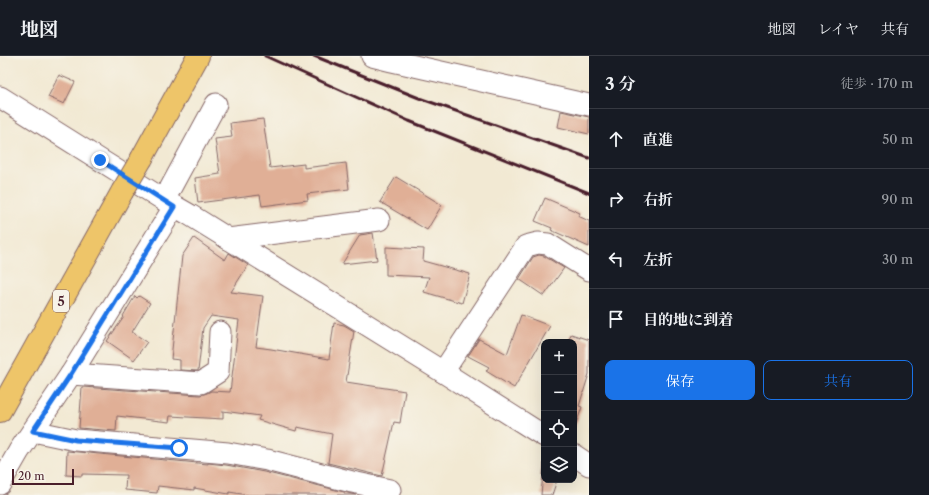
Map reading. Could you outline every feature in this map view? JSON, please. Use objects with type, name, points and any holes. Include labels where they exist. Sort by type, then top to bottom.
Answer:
[{"type":"main road","name":"5","points":[[0,410],[198,56]]},
{"type":"street","points":[[372,56],[589,105]]},
{"type":"street","points":[[0,97],[169,204],[228,239],[541,434]]},
{"type":"street","points":[[0,484],[19,451],[71,374],[169,204],[216,104]]},
{"type":"street","points":[[228,239],[379,220]]},
{"type":"street","points":[[443,372],[526,246],[538,243],[548,244],[589,270]]},
{"type":"street","points":[[71,374],[201,384],[218,372],[220,332]]},
{"type":"street","points":[[33,431],[76,440],[228,453],[267,460],[352,482],[390,490]]},
{"type":"street","points":[[577,457],[589,465]]},
{"type":"building","points":[[59,75],[75,82],[64,104],[48,97]]},
{"type":"building","points":[[561,111],[589,117],[589,134],[558,127]]},
{"type":"building","points":[[263,119],[270,168],[304,164],[304,168],[346,163],[349,189],[307,194],[308,200],[262,206],[260,195],[198,203],[195,178],[220,174],[215,139],[232,137],[230,123]]},
{"type":"building","points":[[396,177],[442,205],[427,230],[380,202]]},
{"type":"building","points":[[545,198],[580,213],[578,216],[589,221],[589,247],[535,221]]},
{"type":"building","points":[[373,233],[377,260],[342,264],[360,235]]},
{"type":"building","points":[[194,238],[225,260],[229,253],[248,265],[231,292],[263,296],[256,347],[329,359],[334,323],[344,325],[354,331],[346,382],[405,391],[400,423],[394,422],[382,476],[328,463],[332,434],[297,427],[296,431],[258,420],[260,416],[223,411],[223,419],[170,416],[169,422],[117,416],[116,431],[79,428],[82,387],[200,395],[211,391],[230,392],[239,320],[211,316],[203,328],[198,371],[180,370],[180,360],[171,359],[182,256]]},
{"type":"building","points":[[386,247],[424,249],[423,261],[470,274],[462,303],[424,292],[429,277],[386,275]]},
{"type":"building","points":[[539,255],[544,256],[564,268],[544,296],[519,279],[533,257]]},
{"type":"building","points":[[135,296],[137,298],[139,296],[150,303],[132,332],[147,342],[134,360],[107,341],[124,317],[123,316]]},
{"type":"building","points":[[521,315],[550,326],[541,339],[541,342],[514,388],[486,371],[489,367],[468,356],[479,339],[507,354]]},
{"type":"building","points":[[571,334],[589,340],[589,374],[579,406],[582,407],[577,421],[577,339],[569,339]]},
{"type":"building","points":[[67,451],[226,465],[264,472],[356,495],[248,495],[229,492],[229,494],[194,488],[194,490],[158,486],[157,493],[125,490],[126,475],[66,475]]},
{"type":"building","points":[[542,483],[556,483],[552,495],[541,495]]},
{"type":"railway","points":[[265,56],[409,121],[589,193]]},
{"type":"railway","points":[[314,56],[419,98],[589,158]]},
{"type":"route","points":[[100,160],[174,207],[71,374],[33,431],[76,440],[179,448]]}]
